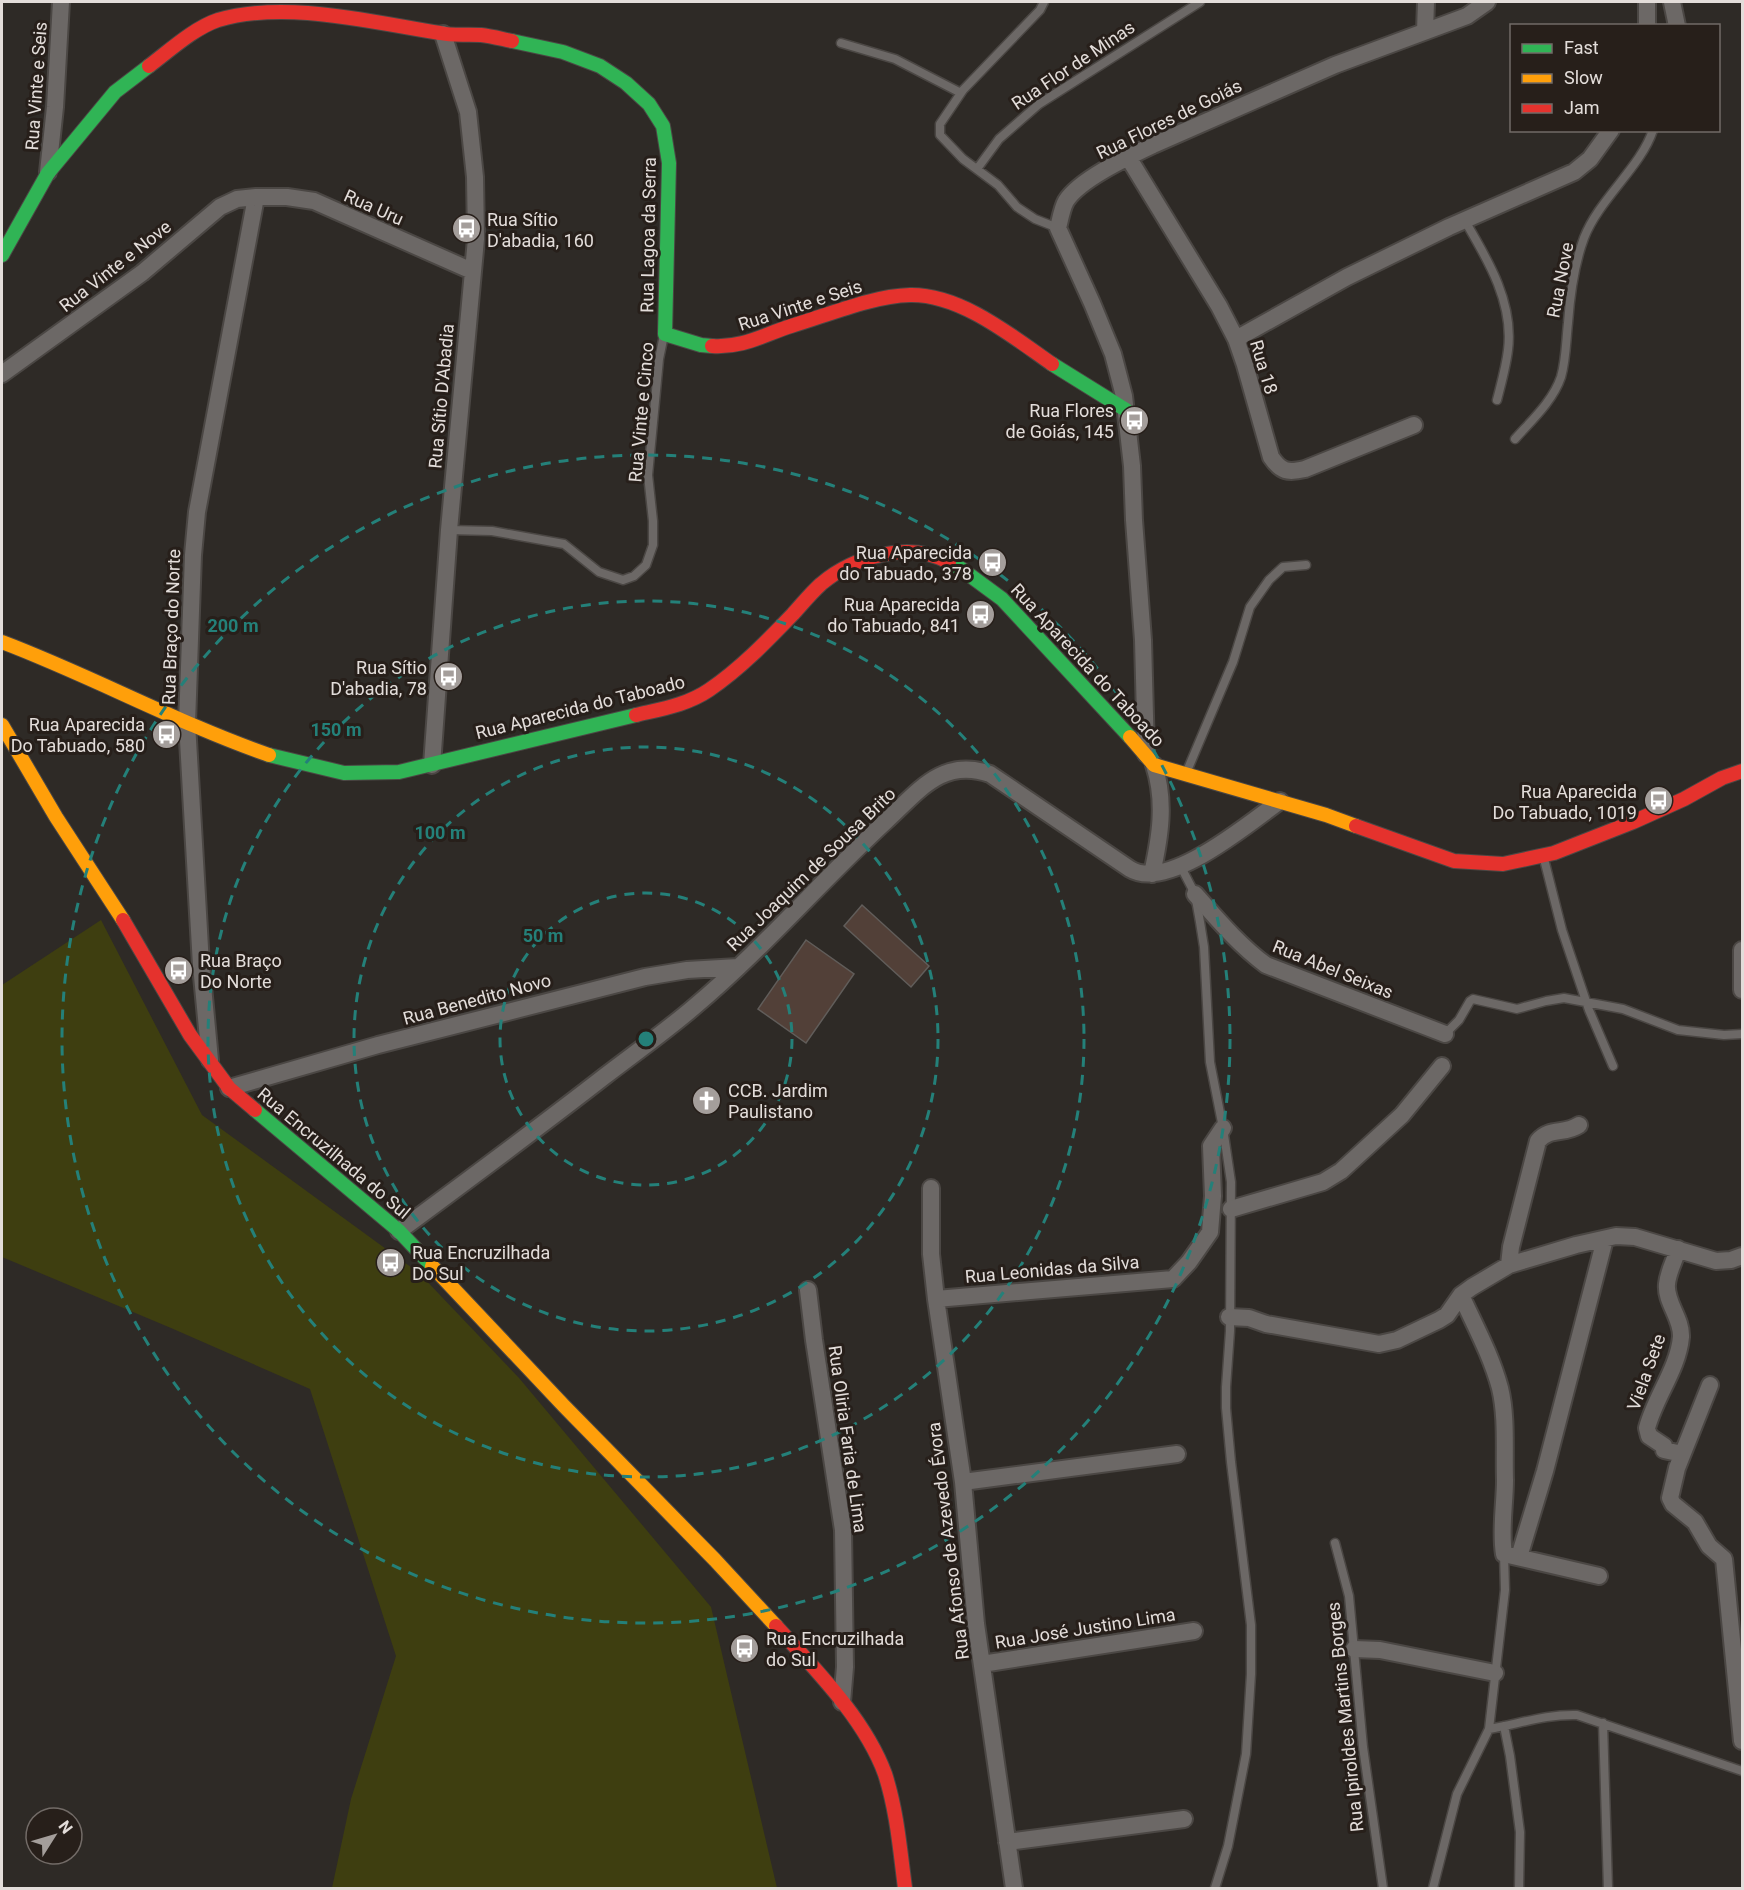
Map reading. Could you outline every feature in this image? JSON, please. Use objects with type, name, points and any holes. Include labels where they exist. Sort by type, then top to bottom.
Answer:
[{"type":"street","name":"Rua Vinte e Seis","points":[[48,173],[56,107],[61,2]]},
{"type":"street","points":[[1425,31],[1426,2]]},
{"type":"street","name":"Rua Flores de Goiás","points":[[1058,228],[1066,201],[1080,186],[1128,157],[1335,64],[1467,16],[1487,2]]},
{"type":"street","points":[[1647,2],[1647,24]]},
{"type":"street","points":[[1672,2],[1677,24]]},
{"type":"street","name":"Rua Lagoa da Serra","points":[[2,255],[48,173],[115,92],[184,40],[215,21],[242,14],[290,11],[364,19],[443,34],[484,35],[563,52],[600,66],[626,83],[650,104],[663,126],[669,163],[665,334]]},
{"type":"street","name":"Rua Sítio D'Abadia","points":[[432,765],[449,530],[476,239],[475,187],[468,112],[443,34]]},
{"type":"street","points":[[1236,339],[1347,277],[1574,172],[1590,159],[1610,132]]},
{"type":"street","name":"Rua 18","points":[[1128,157],[1219,306],[1236,339],[1271,458],[1277,466],[1291,472],[1305,469],[1414,425]]},
{"type":"street","name":"Rua Uru","points":[[256,198],[286,197],[314,201],[472,271]]},
{"type":"street","name":"Rua Vinte e Nove","points":[[2,374],[142,273],[220,207],[237,199],[256,198]]},
{"type":"street","name":"Rua Braço do Norte","points":[[210,1064],[201,964],[187,723],[193,555],[197,512],[256,198]]},
{"type":"street","points":[[1058,228],[1115,361],[1126,410],[1150,760],[1158,780],[1162,810],[1152,874],[1181,867],[1280,801]]},
{"type":"street","name":"Rua Vinte e Seis","points":[[665,334],[701,345],[726,347],[741,345],[782,329],[885,298],[912,295],[932,298],[984,318],[1060,370],[1126,410]]},
{"type":"street","name":"Rua Aparecida do Taboado","points":[[2,642],[44,658],[221,738],[270,755],[344,773],[399,772],[692,701],[706,693],[734,670],[822,583],[837,573],[864,560],[885,554],[923,553],[941,558],[960,568],[1002,599],[1150,760],[1186,774],[1280,801],[1454,861],[1503,864],[1543,856],[1575,846],[1623,826],[1684,799],[1722,778],[1743,771]]},
{"type":"street","name":"Rua Encruzilhada do Sul","points":[[2,725],[56,817],[131,933],[190,1035],[229,1088],[399,1231],[564,1406],[715,1560],[783,1633],[842,1702],[859,1724],[885,1775],[896,1819],[905,1888]]},
{"type":"street","name":"Rua Joaquim de Sousa Brito","points":[[399,1231],[566,1108],[695,1006],[738,967],[870,837],[937,776],[951,771],[978,770],[990,774],[1130,869],[1152,874]]},
{"type":"street","name":"Rua Abel Seixas","points":[[1195,894],[1229,932],[1266,965],[1445,1034]]},
{"type":"street","points":[[1743,950],[1743,990]]},
{"type":"street","name":"Rua Benedito Novo","points":[[229,1088],[389,1042],[633,979],[687,970],[738,967]]},
{"type":"street","points":[[1231,1209],[1323,1182],[1341,1171],[1402,1115],[1442,1066]]},
{"type":"street","points":[[1509,1265],[1510,1247],[1538,1141],[1545,1133],[1569,1130],[1579,1125]]},
{"type":"street","name":"Rua Leonidas da Silva","points":[[936,1299],[1173,1279],[1189,1262],[1209,1232],[1213,1196],[1211,1146],[1223,1128]]},
{"type":"street","name":"Rua Afonso de Azevedo Évora","points":[[931,1188],[931,1254],[936,1299],[963,1482],[976,1624],[1014,1888]]},
{"type":"street","points":[[1230,1317],[1249,1318],[1266,1324],[1379,1344],[1397,1340],[1439,1320],[1453,1309],[1461,1295],[1509,1265],[1576,1245],[1616,1236],[1635,1237],[1716,1261],[1743,1256]]},
{"type":"street","points":[[1512,1555],[1545,1471],[1605,1239]]},
{"type":"street","name":"Viela Sete","points":[[1678,1249],[1666,1286],[1679,1319],[1681,1337],[1673,1365],[1647,1428],[1649,1436],[1664,1446],[1664,1450],[1682,1454]]},
{"type":"street","name":"Rua Oliria Faria de Lima","points":[[808,1290],[843,1530],[842,1702]]},
{"type":"street","points":[[1461,1295],[1488,1353],[1500,1390],[1504,1422],[1505,1488],[1502,1544],[1512,1555],[1599,1576]]},
{"type":"street","points":[[1710,1386],[1682,1454],[1671,1489],[1671,1501],[1695,1522],[1709,1546],[1724,1559],[1743,1741]]},
{"type":"street","points":[[963,1482],[1177,1454]]},
{"type":"street","name":"Rua José Justino Lima","points":[[982,1664],[1194,1631]]},
{"type":"street","points":[[1354,1649],[1400,1654],[1496,1673]]},
{"type":"street","points":[[1006,1842],[1184,1819]]},
{"type":"lane","points":[[1044,2],[1040,10],[961,93],[940,124],[940,135],[963,159],[998,185],[1017,207],[1041,222],[1058,228]]},
{"type":"lane","name":"Rua Flor de Minas","points":[[976,169],[999,139],[1039,104],[1200,2]]},
{"type":"lane","points":[[841,43],[895,59],[961,93]]},
{"type":"lane","name":"Rua Nove","points":[[1515,439],[1547,402],[1560,379],[1565,358],[1570,292],[1584,238],[1596,213],[1636,159],[1652,132]]},
{"type":"lane","points":[[1465,221],[1493,271],[1506,306],[1509,331],[1508,350],[1497,400]]},
{"type":"lane","name":"Rua Vinte e Cinco","points":[[449,530],[492,531],[564,544],[599,572],[623,580],[634,576],[646,565],[652,545],[653,521],[648,475],[659,359],[665,334]]},
{"type":"lane","points":[[1186,774],[1233,662],[1250,607],[1269,580],[1283,567],[1306,565]]},
{"type":"lane","points":[[1543,856],[1562,930],[1587,1002],[1613,1066]]},
{"type":"lane","points":[[1181,867],[1195,894],[1204,946],[1210,1062],[1231,1182],[1230,1317],[1226,1408],[1249,1606],[1251,1674],[1243,1779],[1228,1846],[1215,1888]]},
{"type":"lane","points":[[1445,1034],[1473,999],[1517,1009],[1546,1000],[1564,998],[1623,1009],[1678,1030],[1724,1035],[1743,1034]]},
{"type":"lane","name":"Rua Ipiroldes Martins Borges","points":[[1335,1543],[1349,1596],[1363,1747],[1383,1888]]},
{"type":"lane","points":[[1433,1888],[1458,1794],[1468,1768],[1489,1729],[1505,1590],[1512,1555]]},
{"type":"lane","points":[[1489,1729],[1535,1718],[1577,1715],[1743,1771]]},
{"type":"lane","points":[[1603,1722],[1608,1888]]},
{"type":"lane","points":[[1504,1726],[1520,1832],[1519,1888]]},
{"type":"shaded area","points":[[101,920],[202,1115],[419,1273],[519,1378],[711,1607],[777,1888],[332,1888],[351,1799],[396,1656],[310,1389],[2,1257],[2,985]]},
{"type":"building","points":[[862,905],[929,966],[911,987],[844,926]]},
{"type":"building","points":[[806,940],[854,974],[806,1043],[758,1009]]},
{"type":"traffic: fast","points":[[512,41],[563,52],[600,66],[626,83],[649,104],[663,126],[669,163],[665,334],[712,346]]},
{"type":"traffic: fast","points":[[2,255],[48,173],[115,92],[149,66]]},
{"type":"traffic: fast","points":[[1052,364],[1126,410]]},
{"type":"traffic: fast","points":[[949,562],[1002,599],[1130,737]]},
{"type":"traffic: fast","points":[[269,755],[344,773],[399,772],[636,715]]},
{"type":"traffic: fast","points":[[255,1110],[399,1231],[432,1266]]},
{"type":"traffic: slow","points":[[2,642],[201,729],[269,755]]},
{"type":"traffic: slow","points":[[2,725],[56,817],[123,920]]},
{"type":"traffic: slow","points":[[1130,737],[1154,765],[1326,815],[1356,826]]},
{"type":"traffic: slow","points":[[432,1266],[776,1626]]},
{"type":"traffic: jam","points":[[149,66],[182,40],[218,20],[244,14],[272,12],[328,15],[445,34],[481,35],[512,41]]},
{"type":"traffic: jam","points":[[712,346],[743,343],[865,302],[910,295],[929,297],[967,309],[1003,330],[1052,364]]},
{"type":"traffic: jam","points":[[636,715],[683,703],[709,690],[753,654],[821,584],[849,566],[865,559],[900,552],[933,556],[949,562]]},
{"type":"traffic: jam","points":[[1356,826],[1454,861],[1503,864],[1554,853],[1633,822],[1684,799],[1722,778],[1742,771]]},
{"type":"traffic: jam","points":[[123,920],[190,1035],[229,1088],[255,1110]]},
{"type":"traffic: jam","points":[[776,1626],[838,1696],[852,1714],[876,1754],[885,1774],[892,1802],[905,1888]]},
{"type":"place","name":"Rua Sítio D'abadia, 160","points":[[466,229]]},
{"type":"place","name":"Rua Flores de Goiás, 145","points":[[1135,420]]},
{"type":"place","name":"Rua Aparecida do Tabuado, 378","points":[[993,562]]},
{"type":"place","name":"Rua Aparecida do Tabuado, 841","points":[[981,614]]},
{"type":"place","name":"Rua Sítio D'abadia, 78","points":[[448,677]]},
{"type":"place","name":"Rua Aparecida Do Tabuado, 580","points":[[166,734]]},
{"type":"place","name":"Rua Aparecida Do Tabuado, 1019","points":[[1658,801]]},
{"type":"place","name":"Rua Braço Do Norte","points":[[179,970]]},
{"type":"place","name":"CCB. Jardim Paulistano","points":[[707,1100]]},
{"type":"place","name":"Rua Encruzilhada Do Sul","points":[[391,1262]]},
{"type":"place","name":"Rua Encruzilhada do Sul","points":[[745,1648]]}]
